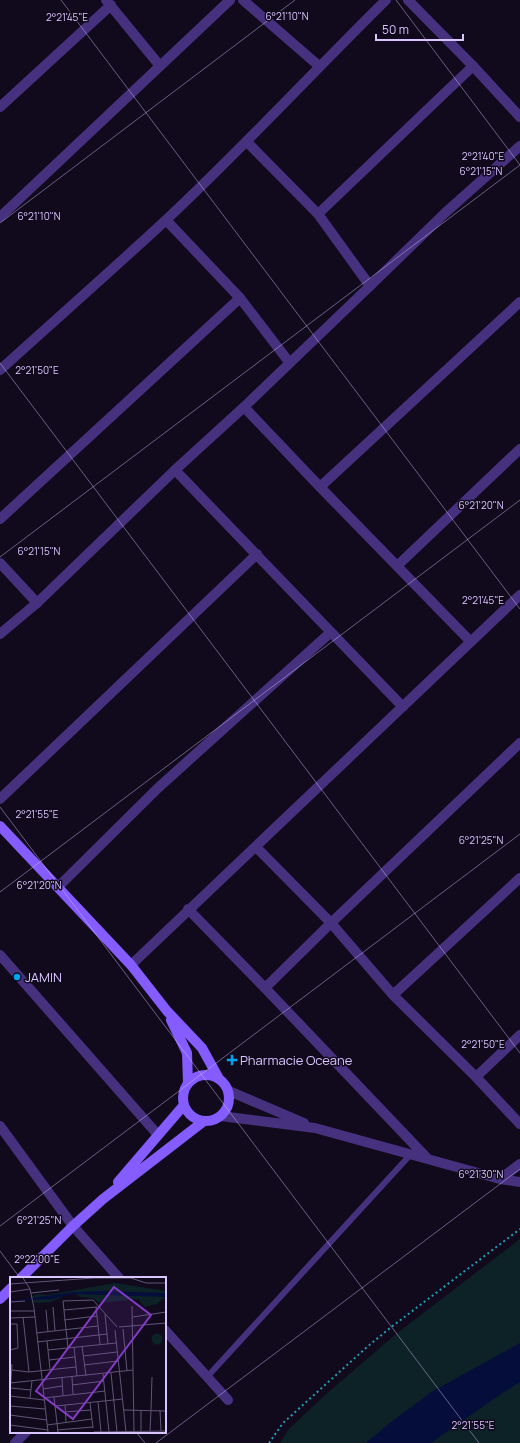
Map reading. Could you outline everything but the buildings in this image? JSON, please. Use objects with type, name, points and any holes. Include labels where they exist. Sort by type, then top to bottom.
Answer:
[{"type":"main road","points":[[0,826],[131,965],[167,1011],[202,1048],[218,1077],[225,1083],[229,1091],[230,1100],[227,1109],[221,1116],[213,1120],[204,1121],[195,1119],[188,1113],[184,1105],[184,1089],[188,1083],[197,1076],[207,1074],[218,1077]]},
{"type":"main road","points":[[167,1011],[187,1053],[188,1083]]},
{"type":"main road","points":[[104,1199],[184,1105]]},
{"type":"main road","points":[[22,1277],[73,1226],[104,1199],[204,1121]]},
{"type":"main road","points":[[0,1299],[10,1289]]},
{"type":"street","points":[[0,217],[230,0]]},
{"type":"street","points":[[243,0],[319,66]]},
{"type":"street","points":[[0,370],[166,220],[246,142],[319,66],[386,0]]},
{"type":"street","points":[[408,0],[473,66],[520,117]]},
{"type":"street","points":[[0,107],[109,3],[160,66]]},
{"type":"street","points":[[318,214],[473,66]]},
{"type":"street","points":[[246,142],[318,214],[370,286]]},
{"type":"street","points":[[0,634],[37,603],[175,470],[244,407],[445,213],[520,146]]},
{"type":"street","points":[[166,220],[240,298],[289,362]]},
{"type":"street","points":[[0,519],[240,298]]},
{"type":"street","points":[[320,487],[520,302]]},
{"type":"street","points":[[244,407],[471,642]]},
{"type":"street","points":[[397,566],[520,448]]},
{"type":"street","points":[[175,470],[403,707]]},
{"type":"street","points":[[0,800],[257,554]]},
{"type":"street","points":[[0,563],[37,603]]},
{"type":"street","points":[[131,965],[188,909],[519,597]]},
{"type":"street","points":[[58,887],[158,788],[331,632]]},
{"type":"street","points":[[265,988],[520,743]]},
{"type":"street","points":[[256,846],[331,923],[393,995],[476,1077],[520,1124]]},
{"type":"street","points":[[393,995],[520,878]]},
{"type":"street","points":[[188,909],[427,1158]]},
{"type":"street","points":[[0,956],[158,1135]]},
{"type":"street","points":[[476,1077],[520,1035]]},
{"type":"street","points":[[229,1091],[315,1128]]},
{"type":"street","points":[[221,1116],[315,1128],[500,1179],[520,1182]]},
{"type":"street","points":[[0,1126],[73,1226],[117,1277]]},
{"type":"street","points":[[500,1179],[520,1164]]},
{"type":"street","points":[[166,1331],[228,1400]]},
{"type":"street","points":[[14,1443],[25,1433]]},
{"type":"lane","points":[[207,1377],[411,1154]]},
{"type":"path","points":[[269,1443],[282,1423],[367,1347],[520,1229]]},
{"type":"green space","points":[[520,1239],[520,1443],[280,1443],[289,1429],[324,1396],[396,1334]]},
{"type":"shaded area","points":[[520,1343],[520,1382],[431,1443],[366,1443],[391,1422],[433,1391]]},
{"type":"place","name":"JAMIN","points":[[17,977]]},
{"type":"place","name":"Pharmacie Oceane","points":[[232,1060]]}]
